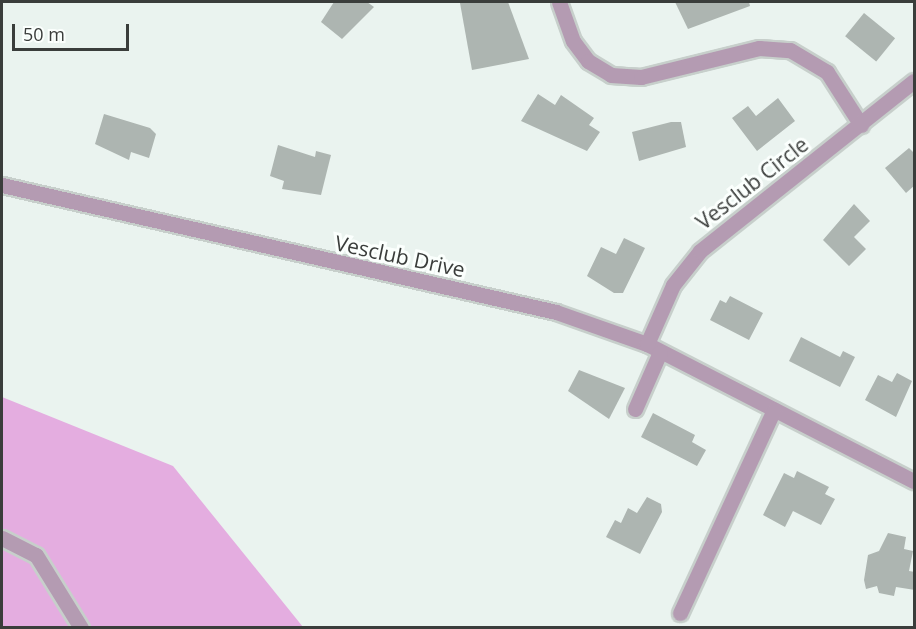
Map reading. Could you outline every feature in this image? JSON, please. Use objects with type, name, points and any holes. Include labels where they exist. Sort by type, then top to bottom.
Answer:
[{"type":"street","points":[[559,2],[573,41],[588,61],[611,75],[641,77],[759,48],[790,50],[827,72],[861,125]]},
{"type":"street","name":"Vesclub Circle","points":[[646,344],[674,285],[700,250],[915,81]]},
{"type":"street","name":"Vesclub Drive","points":[[2,185],[556,312],[646,344],[915,481]]},
{"type":"street","points":[[635,409],[660,352]]},
{"type":"street","points":[[680,613],[774,410]]},
{"type":"street","points":[[2,538],[36,555],[81,627]]},
{"type":"shaded area","points":[[2,397],[173,466],[303,627],[2,627]]},
{"type":"building","points":[[334,2],[367,2],[374,7],[342,39],[321,22]]},
{"type":"building","points":[[508,2],[529,59],[472,70],[460,3]]},
{"type":"building","points":[[675,2],[749,2],[750,6],[688,29]]},
{"type":"building","points":[[864,13],[895,38],[876,61],[845,36]]},
{"type":"building","points":[[538,94],[555,105],[561,95],[594,118],[589,125],[600,132],[587,151],[521,121]]},
{"type":"building","points":[[778,98],[795,121],[757,151],[732,118],[748,106],[756,116]]},
{"type":"building","points":[[104,114],[150,128],[156,134],[149,158],[131,152],[129,160],[95,144]]},
{"type":"building","points":[[671,122],[681,122],[686,147],[639,161],[632,132]]},
{"type":"building","points":[[278,145],[315,157],[316,151],[331,155],[321,195],[282,189],[284,181],[270,176]]},
{"type":"building","points":[[909,148],[915,154],[915,185],[906,193],[885,168]]},
{"type":"building","points":[[854,204],[870,221],[854,237],[866,249],[849,266],[823,240]]},
{"type":"building","points":[[624,238],[645,248],[623,293],[614,293],[587,276],[601,247],[616,254]]},
{"type":"building","points":[[730,296],[763,313],[749,340],[710,320],[720,300],[726,303]]},
{"type":"building","points":[[801,337],[840,357],[843,351],[855,357],[840,387],[789,361]]},
{"type":"building","points":[[579,370],[625,388],[609,419],[568,391]]},
{"type":"building","points":[[897,373],[912,381],[896,417],[865,400],[878,375],[892,382]]},
{"type":"building","points":[[653,413],[695,435],[692,442],[706,450],[697,466],[641,437]]},
{"type":"building","points":[[797,471],[829,487],[825,494],[835,499],[821,525],[793,511],[785,527],[763,515],[784,473],[794,478]]},
{"type":"building","points":[[647,497],[661,504],[662,512],[640,554],[606,537],[615,520],[621,523],[628,508],[637,513]]},
{"type":"building","points":[[888,533],[906,537],[904,549],[913,551],[909,571],[915,572],[915,590],[896,587],[894,596],[879,593],[877,586],[866,589],[864,580],[868,555],[879,551]]}]
